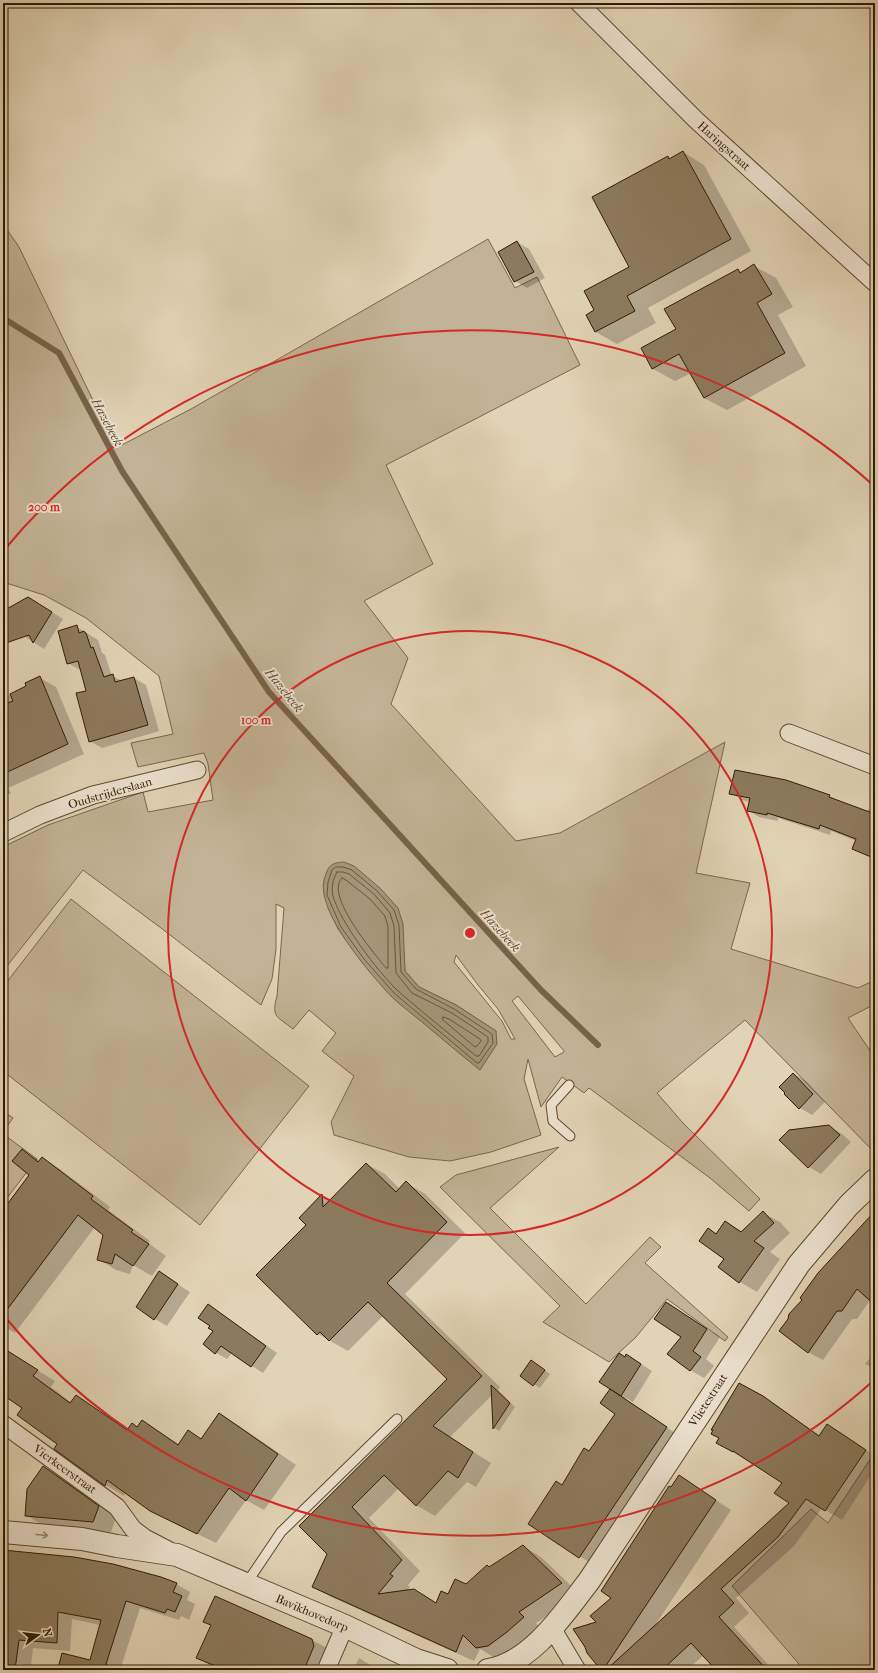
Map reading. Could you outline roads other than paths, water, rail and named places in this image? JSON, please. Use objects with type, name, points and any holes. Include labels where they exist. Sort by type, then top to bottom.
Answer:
[{"type":"street","name":"Haringstraat","points":[[579,3],[696,120],[875,283]]},
{"type":"street","points":[[789,733],[875,766]]},
{"type":"street","name":"Oudstrijderslaan","points":[[3,833],[40,815],[93,796],[197,770]]},
{"type":"street","name":"Vlietestraat","points":[[552,1628],[589,1581],[799,1264],[849,1205],[875,1180]]},
{"type":"street","name":"Vierkeerstraat","points":[[3,1424],[117,1507],[124,1518]]},
{"type":"street","points":[[117,1546],[125,1530],[124,1518]]},
{"type":"street","name":"Bavikhovedorp","points":[[124,1518],[133,1530],[177,1555],[345,1626],[416,1660],[447,1670]]},
{"type":"street","name":"Bavikhovedorp","points":[[3,1532],[82,1539],[177,1555]]},
{"type":"street","points":[[326,1670],[345,1626]]},
{"type":"street","points":[[488,1670],[509,1663],[523,1655],[552,1628],[577,1670]]},
{"type":"lane","points":[[569,1085],[551,1106],[553,1121],[570,1136]]},
{"type":"lane","points":[[246,1584],[281,1532],[397,1418]]},
{"type":"water","points":[[344,862],[354,866],[380,888],[398,908],[403,924],[405,971],[419,987],[456,1005],[496,1031],[497,1044],[480,1070],[391,996],[358,958],[336,925],[328,908],[324,893],[324,880],[330,866],[336,863]]},
{"type":"waterway","name":"Hazebeek","points":[[3,318],[59,353],[122,471],[269,692],[541,990],[598,1045]]}]
